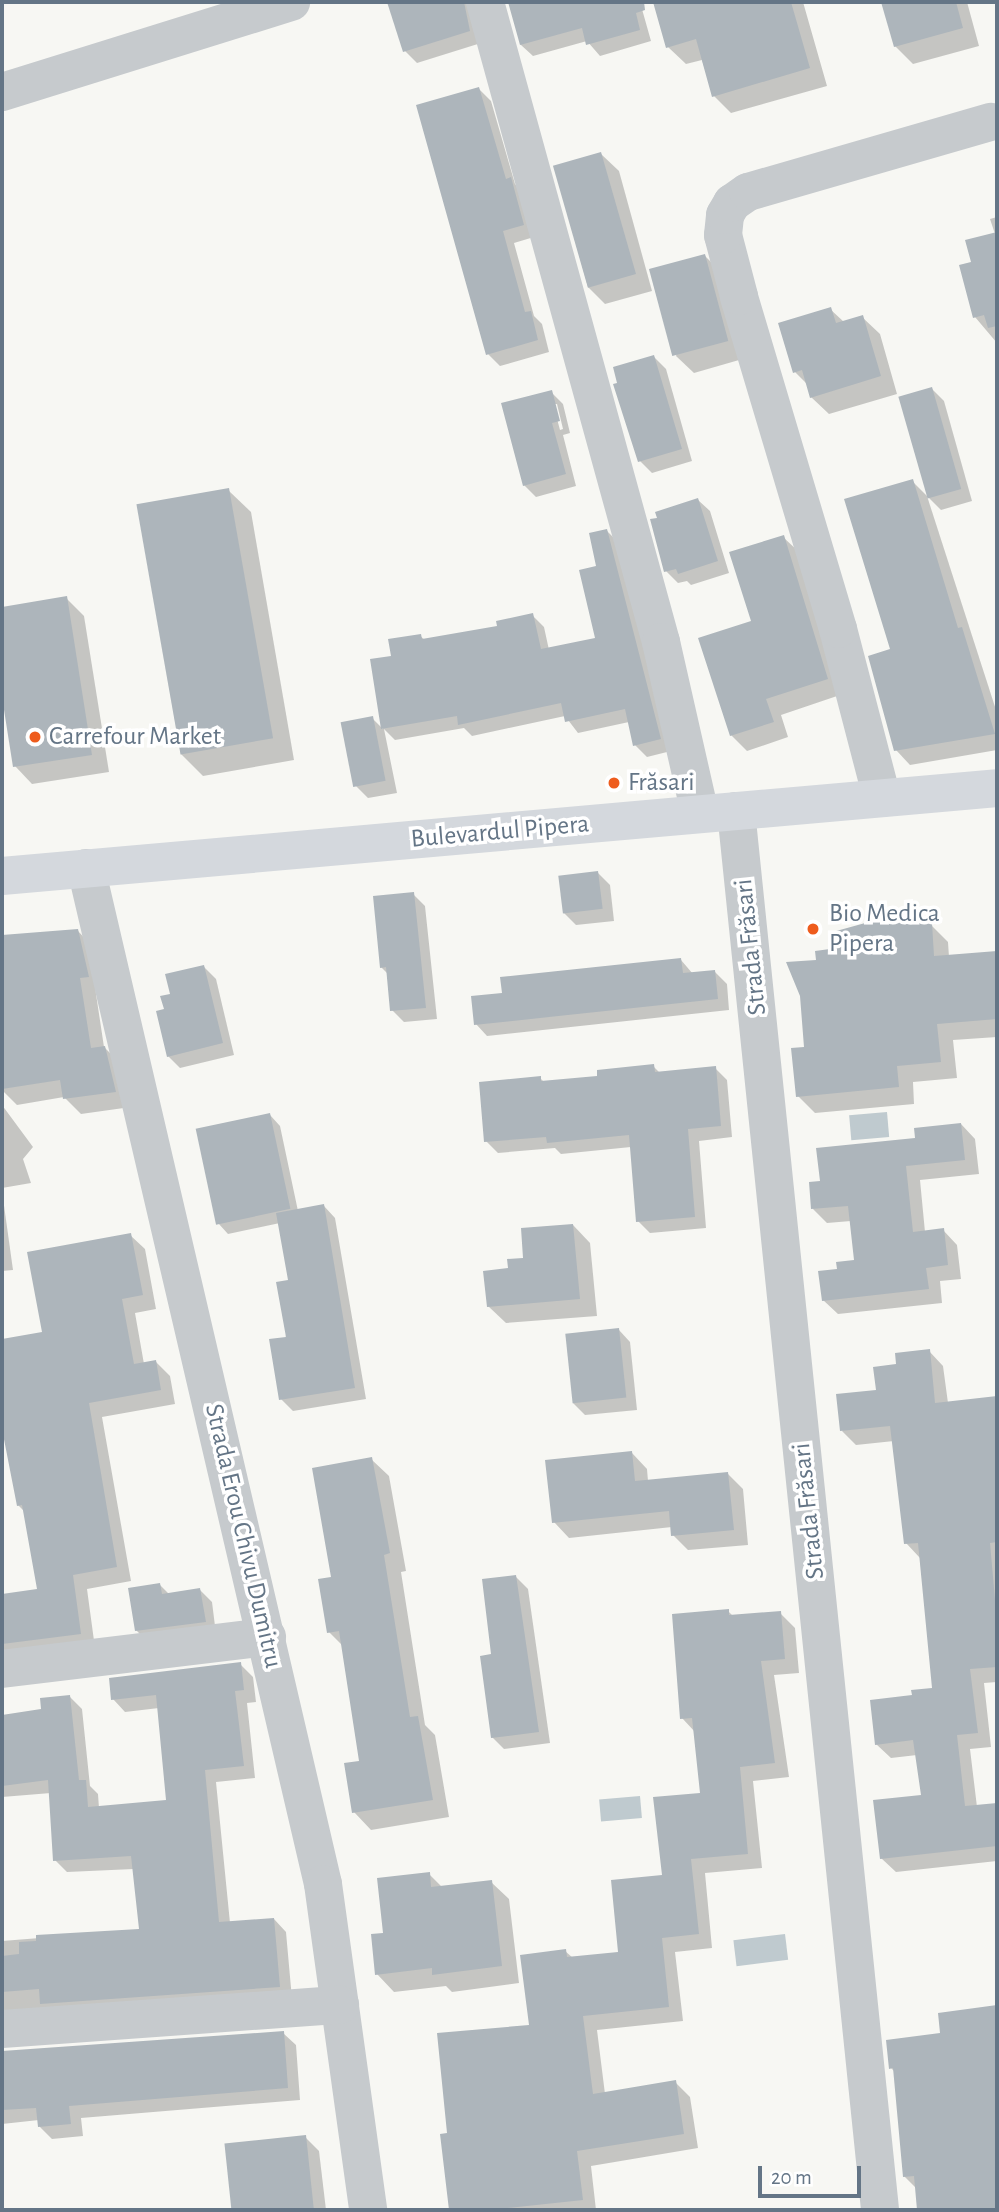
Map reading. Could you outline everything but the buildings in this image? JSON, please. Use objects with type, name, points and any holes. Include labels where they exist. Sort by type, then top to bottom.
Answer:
[{"type":"main road","name":"Bulevardul Pipera","points":[[2,876],[997,788]]},
{"type":"street","points":[[2,92],[291,2]]},
{"type":"street","name":"Strada Frăsari","points":[[485,2],[661,642],[718,813],[880,2210]]},
{"type":"street","points":[[882,798],[838,629],[739,296],[723,235],[725,215],[732,203],[748,192],[991,122]]},
{"type":"street","name":"Strada Erou Chivu Dumitru","points":[[86,868],[323,1884],[368,2210]]},
{"type":"street","points":[[2,1669],[267,1637]]},
{"type":"street","points":[[2,2029],[340,2005]]},
{"type":"shaded area","points":[[887,1112],[889,1137],[851,1140],[849,1115]]},
{"type":"shaded area","points":[[640,1796],[642,1818],[601,1821],[599,1800]]},
{"type":"shaded area","points":[[785,1934],[788,1960],[737,1966],[733,1940]]},
{"type":"place","name":"Carrefour Market","points":[[35,737]]},
{"type":"place","name":"Frăsari","points":[[614,783]]},
{"type":"place","name":"Bio Medica Pipera","points":[[813,929]]}]
